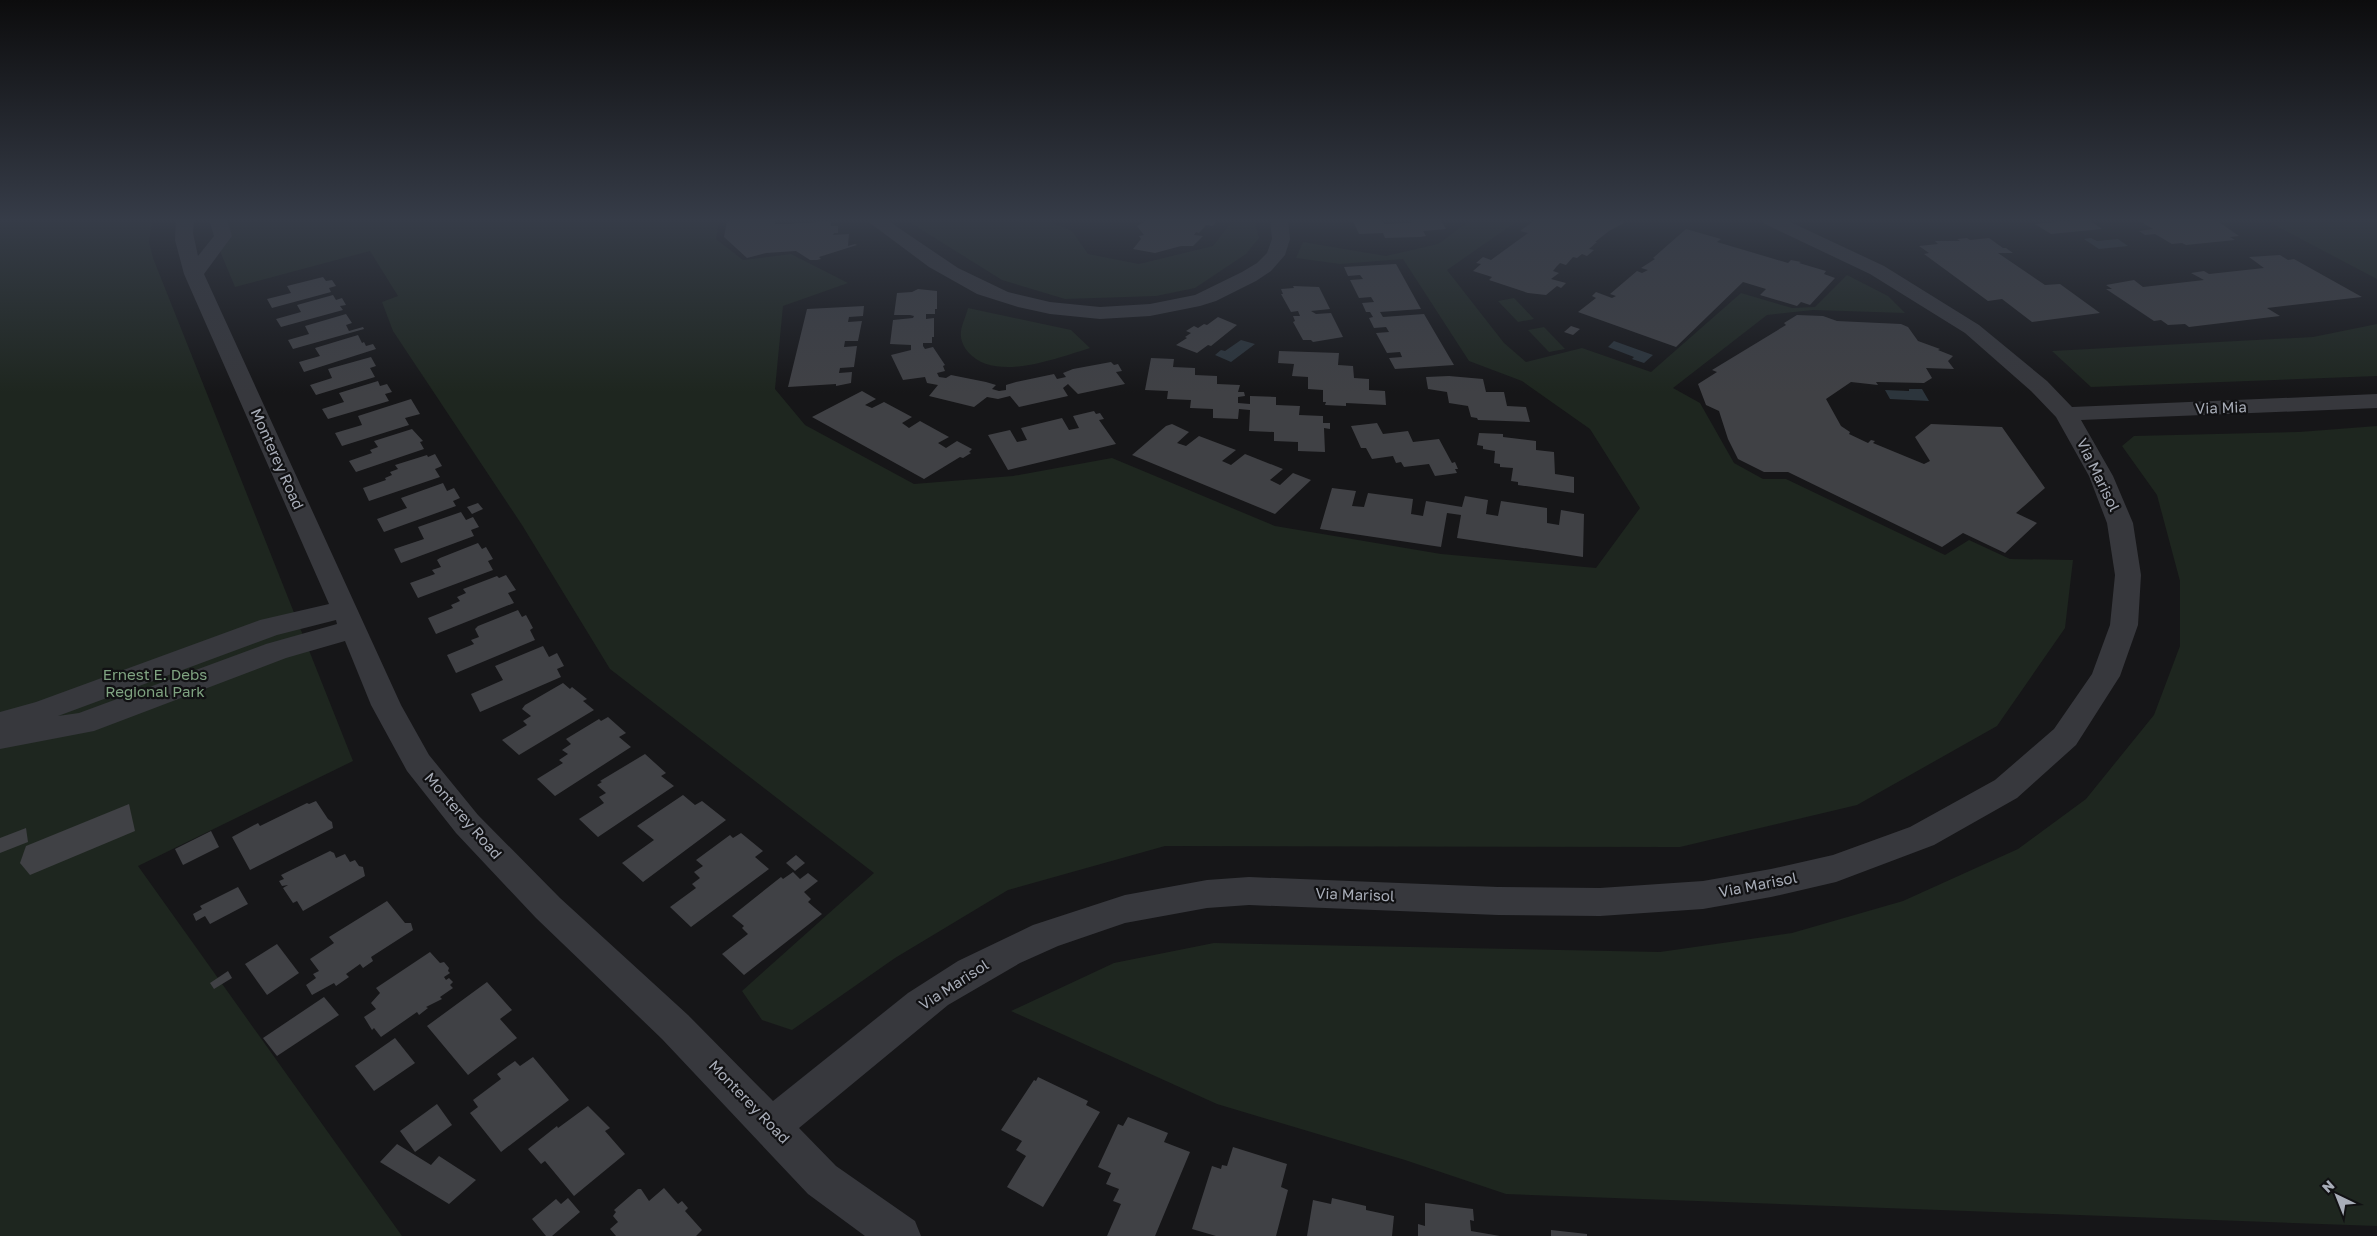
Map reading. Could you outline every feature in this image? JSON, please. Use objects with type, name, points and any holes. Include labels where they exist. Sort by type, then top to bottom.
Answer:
[{"type":"street","name":"Monterey Road","points":[[196,278],[386,705],[418,763],[467,824],[548,908],[675,1027],[822,1180],[900,1236]]},
{"type":"street","points":[[965,278],[1001,296],[1053,309],[1110,314],[1153,310],[1202,300],[1246,278]]},
{"type":"street","name":"Via Marisol","points":[[772,1126],[933,996],[986,962],[1070,927],[1124,909],[1212,892],[1249,891],[1498,901],[1600,902],[1703,895],[1771,884],[1836,868],[1922,836],[2006,789],[2065,737],[2106,676],[2124,625],[2128,575],[2120,523],[2101,476],[2066,414],[2039,386],[1972,329],[1889,278]]},
{"type":"street","name":"Via Mia","points":[[2066,414],[2377,401]]},
{"type":"street","points":[[0,738],[80,710],[276,651],[348,619]]},
{"type":"street","points":[[0,723],[80,710]]},
{"type":"green space","name":"Ernest E. Debs Regional Park","points":[[0,278],[161,278],[353,761],[138,866],[402,1236],[0,1236]]},
{"type":"green space","points":[[231,278],[270,278],[235,287]]},
{"type":"green space","points":[[387,278],[838,278],[848,283],[783,306],[775,389],[805,425],[914,484],[1013,476],[1112,458],[1275,526],[1441,554],[1596,568],[1640,508],[1590,429],[1522,381],[1469,361],[1415,278],[1453,278],[1504,343],[1526,362],[1582,348],[1651,372],[1741,293],[1792,308],[1815,307],[1844,278],[1852,278],[1888,296],[1905,313],[1813,310],[1767,315],[1673,388],[1700,403],[1734,463],[1763,479],[1786,479],[1945,555],[1969,540],[2010,559],[2073,560],[2065,628],[1997,726],[1857,805],[1680,847],[1165,846],[1008,890],[895,958],[792,1030],[762,1020],[742,991],[874,873],[610,669],[522,525],[393,331],[382,302],[398,296]]},
{"type":"green space","points":[[998,278],[1210,278],[1195,288],[1156,296],[1065,299]]},
{"type":"green space","points":[[1514,298],[1534,319],[1518,322],[1498,301]]},
{"type":"green space","points":[[968,308],[1071,330],[1090,348],[1044,362],[1010,367],[994,366],[980,361],[968,352],[963,345],[961,331]]},
{"type":"green space","points":[[2377,324],[2377,376],[2091,387],[2052,351],[2313,337]]},
{"type":"green space","points":[[1544,327],[1565,349],[1549,352],[1528,330]]},
{"type":"green space","points":[[2377,426],[2377,1226],[1506,1194],[1405,1160],[1217,1104],[1011,1011],[1114,963],[1214,943],[1660,952],[1792,933],[1903,901],[2018,849],[2086,799],[2154,715],[2180,646],[2180,581],[2157,495],[2122,446],[2134,436],[2299,432]]},
{"type":"shaded area","points":[[1241,340],[1255,344],[1231,362],[1215,355],[1221,350],[1225,351]]},
{"type":"shaded area","points":[[1614,341],[1653,355],[1644,363],[1632,359],[1634,357],[1608,347]]},
{"type":"shaded area","points":[[1909,389],[1922,389],[1929,401],[1890,399],[1885,390],[1909,391]]},
{"type":"building","points":[[324,278],[326,281],[332,280],[336,286],[329,288],[331,292],[272,308],[267,299],[291,293],[287,286]]},
{"type":"building","points":[[1362,278],[1404,278],[1421,309],[1380,312],[1383,317],[1424,314],[1454,365],[1395,369],[1389,358],[1402,357],[1400,352],[1387,353],[1376,333],[1389,332],[1386,327],[1374,328],[1369,318],[1373,317],[1370,312],[1366,312],[1362,303],[1374,302],[1371,297],[1359,298],[1350,280],[1363,279]]},
{"type":"building","points":[[1491,278],[1553,278],[1551,279],[1566,283],[1561,288],[1557,286],[1546,295],[1528,293],[1489,280]]},
{"type":"building","points":[[1629,278],[1835,278],[1810,305],[1801,302],[1797,306],[1760,295],[1766,289],[1743,282],[1676,347],[1578,312],[1596,298],[1592,296],[1596,292],[1612,298],[1616,296],[1610,294]]},
{"type":"building","points":[[1956,278],[2034,278],[2045,285],[2060,284],[2100,313],[2032,322],[2002,299],[1988,301]]},
{"type":"building","points":[[2200,278],[2327,278],[2362,297],[2267,308],[2280,316],[2189,327],[2185,324],[2168,325],[2161,320],[2154,321],[2106,289],[2112,289],[2106,285],[2134,280],[2143,287],[2204,280]]},
{"type":"building","points":[[1293,286],[1319,287],[1330,309],[1311,311],[1316,314],[1331,313],[1343,337],[1313,342],[1311,340],[1303,340],[1293,322],[1295,321],[1293,316],[1300,316],[1298,311],[1291,312],[1281,294],[1283,294],[1281,289],[1294,288]]},
{"type":"building","points":[[918,289],[937,291],[937,309],[935,309],[935,314],[926,314],[926,319],[934,318],[934,337],[932,337],[932,343],[923,343],[923,346],[925,349],[933,347],[945,365],[943,366],[945,371],[937,373],[939,377],[946,378],[951,375],[986,382],[996,385],[992,389],[999,391],[1006,390],[1006,385],[1016,382],[1054,374],[1057,379],[1066,377],[1063,373],[1073,369],[1111,362],[1114,365],[1118,364],[1122,371],[1116,372],[1125,384],[1078,394],[1068,384],[1063,388],[1068,396],[1019,407],[1010,396],[998,399],[987,397],[974,407],[929,396],[938,385],[927,383],[925,377],[903,380],[891,355],[911,350],[911,345],[890,344],[893,320],[913,318],[914,316],[894,315],[897,293],[912,292]]},
{"type":"building","points":[[333,295],[336,300],[342,298],[346,305],[340,306],[343,310],[281,327],[276,319],[301,312],[297,305]]},
{"type":"building","points":[[864,306],[863,316],[849,317],[848,322],[862,321],[858,341],[845,341],[844,347],[857,346],[854,367],[840,368],[839,373],[852,372],[851,383],[836,386],[836,384],[788,387],[807,309]]},
{"type":"building","points":[[346,314],[352,323],[346,325],[349,331],[363,327],[364,329],[293,349],[288,340],[309,334],[305,326]]},
{"type":"building","points":[[1797,315],[1823,316],[1837,321],[1901,324],[1908,327],[1918,341],[1953,356],[1948,361],[1954,369],[1926,368],[1932,378],[1924,383],[1876,382],[1878,385],[1851,382],[1826,399],[1841,426],[1850,432],[1849,434],[1868,443],[1871,440],[1875,441],[1873,443],[1924,464],[1930,461],[1915,437],[1931,424],[2002,427],[2045,488],[2016,513],[2037,523],[2005,553],[1963,533],[1942,547],[1788,472],[1764,472],[1738,459],[1728,439],[1719,411],[1706,405],[1698,384],[1717,372],[1712,370],[1786,325],[1784,323]]},
{"type":"building","points":[[1218,317],[1237,325],[1211,346],[1208,345],[1197,353],[1176,345],[1191,333],[1186,331],[1194,326],[1198,328],[1204,324],[1207,325]]},
{"type":"building","points":[[1571,326],[1580,329],[1573,335],[1564,332]]},
{"type":"building","points":[[358,335],[362,343],[364,342],[366,346],[373,344],[376,349],[304,372],[299,362],[320,356],[315,348]]},
{"type":"building","points":[[1279,351],[1339,353],[1338,365],[1353,366],[1354,378],[1369,379],[1369,390],[1385,391],[1386,405],[1346,403],[1346,406],[1325,405],[1326,402],[1323,402],[1323,390],[1308,389],[1308,377],[1292,376],[1294,364],[1278,363]]},
{"type":"building","points":[[371,357],[376,366],[370,368],[375,377],[316,395],[310,385],[332,378],[328,369]]},
{"type":"building","points":[[1151,358],[1174,359],[1173,367],[1195,368],[1195,375],[1217,376],[1217,384],[1240,385],[1238,392],[1244,392],[1245,396],[1238,397],[1238,403],[1250,404],[1250,396],[1276,397],[1276,405],[1300,406],[1299,415],[1323,416],[1323,423],[1330,423],[1330,429],[1324,428],[1325,452],[1298,451],[1298,442],[1274,441],[1274,432],[1249,431],[1250,410],[1239,409],[1238,419],[1213,418],[1213,409],[1190,408],[1191,400],[1167,399],[1168,391],[1145,390]]},
{"type":"building","points":[[1449,376],[1483,379],[1486,392],[1504,392],[1507,406],[1526,407],[1530,422],[1478,420],[1471,417],[1468,406],[1449,403],[1447,392],[1428,389],[1426,377]]},
{"type":"building","points":[[378,381],[380,386],[387,384],[392,392],[385,394],[389,401],[328,419],[322,409],[344,402],[339,393]]},
{"type":"building","points":[[862,391],[876,399],[865,405],[872,408],[884,402],[912,417],[902,423],[909,428],[920,421],[949,437],[938,443],[946,448],[957,441],[972,449],[969,452],[971,453],[963,458],[960,457],[924,479],[812,417]]},
{"type":"building","points":[[411,399],[420,414],[405,418],[409,425],[342,446],[335,433],[362,425],[358,416]]},
{"type":"building","points":[[1094,411],[1096,414],[1100,413],[1104,419],[1099,420],[1116,444],[1008,470],[988,435],[1010,430],[1017,442],[1027,440],[1021,428],[1062,418],[1069,430],[1079,428],[1073,416]]},
{"type":"building","points":[[1377,423],[1383,434],[1408,431],[1413,442],[1439,439],[1452,463],[1455,462],[1458,469],[1455,469],[1457,473],[1435,476],[1429,464],[1404,467],[1401,462],[1396,463],[1393,456],[1372,459],[1366,448],[1361,448],[1351,426]]},
{"type":"building","points":[[1172,424],[1189,432],[1177,443],[1186,446],[1199,436],[1236,450],[1222,461],[1231,465],[1245,454],[1283,469],[1270,480],[1280,485],[1293,473],[1311,480],[1275,514],[1132,455],[1166,426]]},
{"type":"building","points":[[412,429],[423,441],[420,442],[424,449],[356,472],[349,461],[372,453],[370,450],[378,447],[374,441]]},
{"type":"building","points":[[1479,433],[1503,434],[1503,437],[1536,441],[1536,450],[1554,452],[1555,474],[1574,477],[1574,493],[1518,485],[1518,482],[1511,481],[1513,468],[1500,467],[1500,464],[1494,463],[1495,451],[1483,449],[1483,446],[1477,445]]},
{"type":"building","points":[[435,454],[442,466],[435,469],[440,477],[369,501],[363,488],[386,480],[385,478],[392,475],[390,472],[398,469],[395,465]]},
{"type":"building","points":[[443,483],[447,491],[454,488],[460,498],[453,501],[456,506],[384,532],[377,519],[407,508],[401,498]]},
{"type":"building","points":[[1332,488],[1356,491],[1352,506],[1364,507],[1368,493],[1413,499],[1411,514],[1423,516],[1426,501],[1462,507],[1465,496],[1488,500],[1486,514],[1498,516],[1501,501],[1547,508],[1547,523],[1559,525],[1561,510],[1584,514],[1583,557],[1457,538],[1461,515],[1447,513],[1441,547],[1320,529]]},
{"type":"building","points":[[478,503],[483,509],[472,514],[467,507]]},
{"type":"building","points":[[461,512],[466,520],[473,517],[479,527],[471,530],[474,536],[401,563],[394,549],[424,539],[418,527]]},
{"type":"building","points":[[478,543],[482,549],[486,547],[493,559],[488,561],[493,570],[418,598],[410,583],[435,574],[432,570],[441,567],[437,560],[440,558]]},
{"type":"building","points":[[506,575],[516,590],[508,593],[514,603],[436,634],[428,618],[453,608],[451,605],[460,601],[457,597],[466,593],[463,589],[497,576],[499,578]]},
{"type":"building","points":[[518,610],[522,617],[526,615],[533,628],[530,630],[535,640],[456,673],[447,655],[474,644],[471,640],[479,637],[475,629],[478,626]]},
{"type":"building","points":[[543,646],[549,657],[557,653],[564,666],[557,669],[561,677],[480,712],[471,694],[503,680],[495,666]]},
{"type":"building","points":[[563,683],[570,689],[572,687],[587,699],[583,701],[594,710],[519,755],[502,740],[527,725],[523,721],[531,716],[522,709],[525,705]]},
{"type":"building","points":[[608,717],[626,733],[619,737],[631,747],[555,796],[537,779],[563,763],[559,760],[568,754],[562,750],[571,744],[566,739],[599,719],[601,721]]},
{"type":"building","points":[[645,754],[666,773],[661,776],[674,786],[598,837],[579,819],[604,803],[599,797],[606,793],[597,785],[602,782],[600,781]]},
{"type":"building","points":[[683,795],[695,805],[702,801],[726,820],[643,882],[622,863],[654,840],[637,826]]},
{"type":"building","points":[[316,801],[332,822],[333,828],[250,870],[232,837],[258,823],[260,826],[307,803]]},
{"type":"building","points":[[129,804],[135,831],[30,875],[20,863],[26,846]]},
{"type":"building","points":[[26,828],[28,842],[0,853],[0,838]]},
{"type":"building","points":[[211,831],[219,847],[183,865],[175,849]]},
{"type":"building","points":[[741,833],[763,851],[755,857],[769,869],[691,927],[670,907],[696,888],[692,884],[700,878],[694,872],[703,866],[696,860],[730,835],[733,838]]},
{"type":"building","points":[[330,851],[334,853],[336,858],[345,854],[350,862],[355,860],[359,866],[363,867],[365,876],[303,911],[297,901],[293,903],[283,888],[288,885],[282,886],[279,881],[284,879],[281,875]]},
{"type":"building","points":[[796,855],[805,863],[795,871],[786,863]]},
{"type":"building","points":[[793,872],[800,879],[808,873],[818,881],[804,892],[811,899],[808,902],[822,914],[744,975],[722,954],[748,934],[742,928],[744,926],[732,916],[781,877],[783,879]]},
{"type":"building","points":[[238,887],[248,904],[210,924],[205,916],[196,921],[193,914],[202,909],[200,906]]},
{"type":"building","points":[[387,901],[405,923],[411,923],[413,930],[371,957],[373,961],[363,968],[360,964],[346,974],[349,977],[336,986],[334,983],[312,995],[306,985],[316,978],[313,974],[319,971],[310,959],[334,943],[329,937]]},
{"type":"building","points":[[277,944],[299,973],[267,995],[245,964]]},
{"type":"building","points":[[430,952],[440,963],[444,962],[449,968],[448,971],[450,973],[444,977],[446,980],[449,978],[453,982],[450,985],[453,988],[440,997],[442,999],[426,1007],[428,1008],[419,1015],[417,1012],[381,1037],[374,1028],[372,1030],[364,1017],[376,1009],[371,1003],[380,993],[376,988]]},
{"type":"building","points":[[228,971],[232,978],[214,989],[210,983]]},
{"type":"building","points":[[487,982],[512,1010],[500,1019],[517,1038],[468,1075],[427,1026]]},
{"type":"building","points":[[324,997],[339,1015],[277,1056],[263,1038]]},
{"type":"building","points":[[395,1038],[415,1063],[374,1091],[355,1066]]},
{"type":"building","points":[[533,1057],[569,1100],[501,1152],[470,1113],[478,1107],[473,1100],[501,1079],[497,1074],[515,1061],[520,1066]]},
{"type":"building","points":[[1038,1077],[1088,1101],[1086,1105],[1100,1112],[1043,1207],[1007,1187],[1026,1156],[1016,1150],[1022,1141],[1001,1130],[1034,1080],[1036,1081]]},
{"type":"building","points":[[437,1104],[452,1125],[415,1152],[400,1131]]},
{"type":"building","points":[[588,1106],[610,1128],[605,1131],[625,1154],[574,1196],[545,1161],[541,1164],[528,1149],[557,1126],[558,1128]]},
{"type":"building","points":[[1128,1117],[1168,1133],[1164,1142],[1190,1152],[1155,1236],[1107,1236],[1121,1204],[1113,1201],[1119,1189],[1106,1184],[1111,1173],[1098,1167],[1118,1124],[1123,1126]]},
{"type":"building","points":[[397,1144],[431,1165],[439,1156],[476,1180],[449,1204],[380,1162]]},
{"type":"building","points":[[1233,1147],[1287,1164],[1281,1187],[1288,1190],[1276,1236],[1216,1236],[1192,1229],[1212,1166],[1221,1169],[1222,1165],[1227,1166]]},
{"type":"building","points":[[664,1188],[678,1204],[682,1201],[688,1208],[685,1211],[702,1230],[696,1236],[616,1236],[610,1229],[618,1222],[613,1216],[616,1212],[614,1210],[638,1189],[641,1189],[649,1201]]},
{"type":"building","points":[[568,1198],[580,1212],[552,1236],[546,1236],[532,1219],[556,1199],[561,1204]]},
{"type":"building","points":[[1332,1198],[1366,1206],[1366,1210],[1394,1216],[1392,1236],[1307,1236],[1313,1200],[1331,1204]]},
{"type":"building","points":[[1425,1203],[1473,1209],[1474,1221],[1470,1220],[1471,1231],[1500,1236],[1418,1236],[1418,1224],[1425,1226]]},
{"type":"building","points":[[1551,1230],[1587,1234],[1587,1236],[1551,1236]]}]
